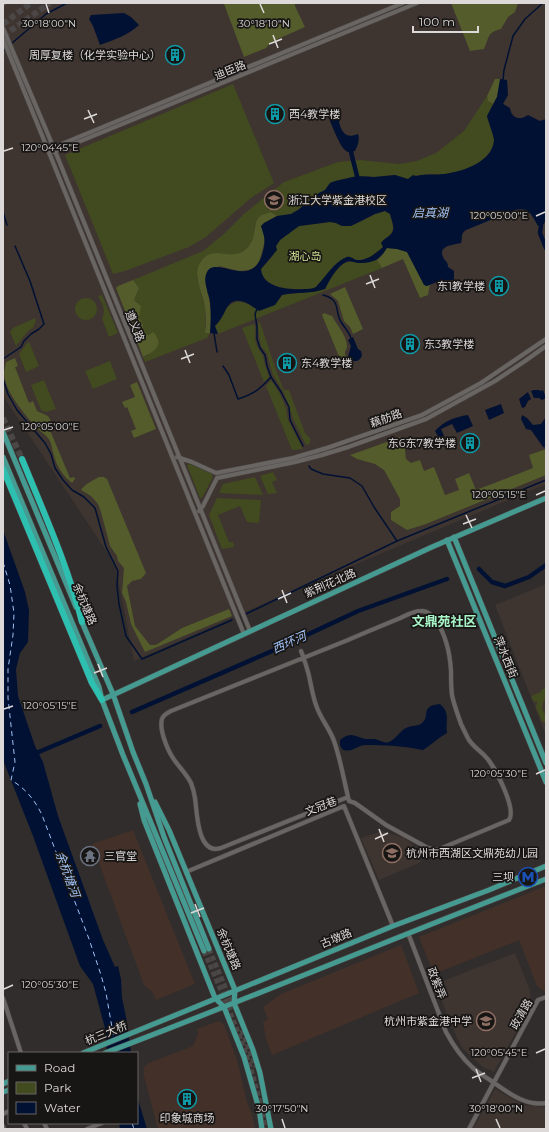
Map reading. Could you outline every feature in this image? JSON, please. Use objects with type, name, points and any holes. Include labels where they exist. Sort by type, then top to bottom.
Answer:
[{"type":"highway","points":[[22,459],[61,555],[76,596],[82,622]]},
{"type":"highway","points":[[3,469],[92,683],[102,700]]},
{"type":"main road","name":"余杭塘路","points":[[3,432],[113,694],[164,837],[209,949]]},
{"type":"main road","name":"余杭塘路","points":[[3,457],[99,687],[102,700],[136,787],[204,951]]},
{"type":"main road","name":"紫荆花北路","points":[[102,700],[447,540],[546,498]]},
{"type":"main road","name":"萍水西街","points":[[454,537],[545,756],[546,763]]},
{"type":"main road","name":"萍水西街","points":[[447,540],[546,782]]},
{"type":"main road","name":"余杭塘路","points":[[146,784],[169,830],[235,990],[234,1003],[260,1073],[272,1129]]},
{"type":"main road","name":"余杭塘路","points":[[136,787],[144,820],[215,998],[224,1007],[244,1057],[259,1109],[262,1129]]},
{"type":"main road","name":"古墩路","points":[[136,1032],[215,998],[546,866]]},
{"type":"main road","name":"古墩路","points":[[136,1041],[546,879]]},
{"type":"main road","name":"杭三大桥","points":[[86,1052],[136,1032]]},
{"type":"main road","name":"杭三大桥","points":[[108,1052],[136,1041]]},
{"type":"street","name":"迪臣路","points":[[54,149],[403,3]]},
{"type":"street","name":"迪臣路","points":[[49,151],[417,3]]},
{"type":"street","name":"遵义路","points":[[3,28],[54,149],[200,510],[247,632]]},
{"type":"street","name":"遵义路","points":[[3,39],[173,459],[247,632]]},
{"type":"street","points":[[69,202],[74,200]]},
{"type":"street","name":"藕舫路","points":[[216,475],[307,454],[422,415],[481,383],[546,339]]},
{"type":"street","name":"藕舫路","points":[[216,475],[295,462],[322,455],[355,445],[426,419],[495,381],[546,346]]},
{"type":"street","points":[[173,459],[178,457],[192,462],[216,475],[203,506],[200,510],[195,512]]},
{"type":"street","points":[[301,651],[304,658],[308,670],[316,705],[334,739],[341,762],[344,783],[348,797],[349,802],[355,803],[386,825],[428,848],[437,850],[508,820],[511,814],[503,784],[496,771],[484,755],[473,746],[466,737],[452,696],[450,659],[444,638],[437,623],[427,611],[418,611],[304,658],[167,713],[162,718],[161,726],[165,741],[173,759],[182,769],[190,782],[193,790],[196,817],[201,835],[205,843],[210,848],[221,848],[348,797]]},
{"type":"street","name":"文冠巷","points":[[186,872],[344,806],[393,926]]},
{"type":"street","name":"政紫弄","points":[[408,933],[446,1032],[454,1048],[472,1067],[506,1091],[525,1101],[546,1103]]},
{"type":"street","name":"政清路","points":[[469,1129],[538,1000],[546,997]]},
{"type":"street","points":[[3,998],[21,1052]]},
{"type":"street","points":[[89,1129],[100,1124]]},
{"type":"shaded area","name":"浙江大学紫金港校区","points":[[3,3],[546,3],[546,484],[290,592],[134,661],[115,564],[3,396]]},
{"type":"shaded area","points":[[546,584],[546,736],[495,605]]},
{"type":"shaded area","points":[[133,830],[195,984],[156,1000],[152,992],[144,985],[92,844]]},
{"type":"shaded area","name":"杭州市西湖区文鼎苑幼儿园","points":[[382,831],[404,838],[413,845],[421,862],[379,880],[361,838]]},
{"type":"shaded area","points":[[546,886],[546,991],[537,986],[519,940],[434,974],[419,937]]},
{"type":"shaded area","points":[[401,945],[419,993],[272,1055],[266,1039],[263,1022],[268,1019],[263,1007],[281,994]]},
{"type":"shaded area","name":"杭州市紫金港中学","points":[[515,953],[530,990],[531,1005],[494,1072],[483,1067],[463,1049],[435,984]]},
{"type":"shaded area","points":[[219,1021],[224,1025],[237,1060],[255,1129],[158,1129],[144,1076],[144,1067],[149,1063],[193,1046],[198,1034],[197,1029]]},
{"type":"shaded area","points":[[495,1089],[524,1105],[546,1107],[546,1129],[473,1129]]},
{"type":"green space","points":[[295,3],[305,27],[271,42],[266,48],[244,57],[224,4]]},
{"type":"green space","points":[[451,3],[518,3],[515,12],[508,17],[501,29],[493,32],[489,36],[484,49],[470,51]]},
{"type":"green space","points":[[495,79],[500,79],[500,82],[497,97],[493,104],[488,101],[487,96]]},
{"type":"green space","points":[[233,84],[274,183],[251,198],[206,237],[189,247],[113,274],[65,155]]},
{"type":"green space","points":[[487,96],[488,101],[493,104],[487,116],[494,140],[489,154],[483,159],[469,168],[454,173],[417,175],[408,179],[395,175],[374,177],[366,176],[330,183],[325,190],[291,214],[277,216],[271,212],[255,223],[252,243],[242,252],[234,255],[215,253],[197,278],[205,308],[205,333],[210,333],[207,338],[145,362],[143,357],[149,355],[149,335],[145,334],[139,318],[138,303],[134,300],[139,288],[133,280],[203,251],[225,233],[245,213],[284,182],[338,162],[360,160],[399,164],[417,161],[436,153],[464,131]]},
{"type":"green space","name":"湖心岛","points":[[385,211],[390,214],[393,229],[392,232],[383,240],[383,247],[364,259],[356,260],[348,257],[343,259],[333,267],[314,288],[283,288],[271,284],[263,275],[261,269],[273,256],[276,246],[280,240],[299,226],[330,222],[342,226],[358,223],[375,214]]},
{"type":"green space","points":[[271,212],[277,216],[261,226],[265,236],[259,263],[249,270],[239,271],[219,266],[207,292],[209,297],[211,323],[210,333],[205,333],[205,308],[197,276],[199,264],[208,255],[214,253],[236,254],[242,252],[248,247],[253,239],[255,225],[259,218],[262,215]]},
{"type":"green space","points":[[386,248],[407,252],[424,284],[427,286],[430,284],[428,295],[420,298],[403,259],[382,268],[377,260]]},
{"type":"green space","points":[[377,260],[382,268],[218,334],[215,326],[226,309],[235,302],[246,303],[257,309],[265,308],[274,303],[282,295],[314,292],[325,289],[336,271],[343,264],[348,262],[367,262]]},
{"type":"green space","points":[[133,280],[139,288],[134,300],[141,306],[139,318],[143,324],[143,329],[146,334],[149,335],[153,332],[157,336],[158,340],[155,350],[143,357],[116,288]]},
{"type":"green space","points":[[345,287],[363,329],[353,334],[350,327],[344,321],[338,301],[330,294]]},
{"type":"green space","points":[[102,295],[118,333],[109,337],[102,319],[104,312],[103,305],[98,296]]},
{"type":"green space","points":[[86,298],[94,301],[97,309],[94,317],[86,320],[78,317],[75,309],[78,301]]},
{"type":"green space","points":[[324,313],[332,316],[346,341],[347,346],[345,355],[347,361],[342,364],[322,315]]},
{"type":"green space","points":[[35,318],[36,321],[33,328],[29,330],[16,346],[10,332],[13,328]]},
{"type":"green space","points":[[260,322],[277,373],[284,390],[289,390],[305,433],[310,438],[310,444],[306,445],[293,419],[283,391],[273,375],[267,354],[261,346],[258,323]]},
{"type":"green space","points":[[254,324],[255,339],[263,356],[269,377],[264,382],[242,328]]},
{"type":"green space","points":[[29,342],[39,366],[26,372],[19,354]]},
{"type":"green space","points":[[15,358],[18,366],[15,367],[29,403],[33,401],[37,411],[48,416],[51,421],[47,423],[70,478],[74,477],[75,479],[72,483],[59,468],[49,440],[24,413],[10,393],[5,380],[4,371],[6,362]]},
{"type":"green space","points":[[110,361],[117,379],[93,389],[85,371]]},
{"type":"green space","points":[[44,380],[56,409],[46,412],[41,410],[31,385]]},
{"type":"green space","points":[[271,380],[279,392],[286,408],[288,420],[303,449],[292,450],[266,386]]},
{"type":"green space","points":[[137,382],[156,429],[134,438],[131,431],[136,429],[127,407],[125,408],[122,402],[135,397],[130,385]]},
{"type":"green space","points":[[400,437],[404,441],[406,459],[411,463],[420,460],[424,471],[434,467],[445,495],[459,490],[455,479],[469,473],[476,490],[533,468],[529,455],[543,450],[546,450],[546,475],[426,524],[407,530],[391,520],[391,512],[400,506],[400,499],[384,470],[375,464],[357,459],[350,455]]},
{"type":"green space","points":[[190,464],[212,474],[213,477],[202,498],[200,498],[187,465]]},
{"type":"green space","points":[[273,472],[277,480],[272,482],[277,493],[268,494],[260,476]]},
{"type":"green space","points":[[99,477],[104,477],[107,479],[146,573],[141,579],[132,581],[127,586],[135,626],[150,645],[156,645],[182,628],[229,609],[232,616],[145,652],[131,624],[126,602],[122,593],[124,568],[118,561],[117,556],[110,546],[98,504],[91,496],[81,490],[87,484]]},
{"type":"green space","points":[[255,477],[263,495],[219,493],[223,484]]},
{"type":"green space","points":[[217,498],[261,500],[259,523],[247,522],[240,506],[218,515],[229,542],[233,542],[234,547],[222,549],[209,515]]},
{"type":"green space","points":[[546,688],[546,699],[544,700],[542,708],[546,715],[546,723],[542,721],[536,708],[537,701],[534,702],[531,696]]},
{"type":"water","points":[[124,13],[131,17],[139,25],[126,34],[100,45],[89,19],[91,15]]},
{"type":"water","name":"启真湖","points":[[500,79],[507,80],[508,95],[503,104],[510,108],[512,114],[516,118],[522,118],[528,115],[540,121],[546,119],[546,218],[544,224],[538,226],[529,212],[520,209],[464,231],[462,234],[461,243],[447,246],[442,251],[448,267],[454,271],[454,279],[439,281],[427,286],[424,285],[407,252],[387,248],[381,256],[371,262],[346,262],[339,267],[325,289],[314,292],[282,295],[275,305],[259,311],[242,301],[234,302],[226,309],[215,326],[218,334],[210,333],[210,302],[205,280],[207,272],[211,268],[218,267],[242,271],[250,270],[257,265],[262,255],[264,246],[264,237],[261,226],[264,223],[277,216],[291,214],[298,210],[325,190],[330,183],[335,181],[357,176],[374,177],[395,175],[408,179],[413,175],[446,174],[471,167],[484,158],[493,147],[494,138],[487,116],[497,97]],"holes":[[[385,211],[390,214],[393,231],[381,243],[383,247],[364,259],[356,260],[351,257],[347,257],[339,261],[316,287],[312,289],[284,288],[271,284],[263,275],[261,269],[277,250],[276,246],[280,240],[299,226],[330,222],[342,226],[351,226],[375,214]]]},
{"type":"water","points":[[336,110],[343,132],[350,136],[358,134],[359,138],[355,151],[346,151],[335,134],[327,114]]},
{"type":"water","points":[[353,337],[358,349],[361,351],[362,356],[357,361],[351,361],[348,357],[351,346],[348,340]]},
{"type":"water","points":[[543,390],[546,398],[542,400],[539,398],[534,398],[531,391]]},
{"type":"water","points":[[528,392],[531,399],[525,407],[522,408],[519,399]]},
{"type":"water","points":[[501,404],[504,413],[489,420],[485,410]]},
{"type":"water","points":[[468,415],[473,426],[457,433],[452,424],[441,429],[444,436],[439,438],[435,431],[442,425],[454,418]]},
{"type":"water","points":[[522,415],[533,425],[541,424],[546,417],[546,448],[543,447],[531,430],[526,429],[521,419]]},
{"type":"water","name":"余杭塘河","points":[[3,530],[25,592],[29,610],[28,642],[20,653],[16,669],[18,696],[35,746],[43,762],[58,816],[103,940],[115,967],[118,966],[131,1052],[107,1052],[105,1028],[93,984],[80,966],[33,836],[3,760]]},
{"type":"water","points":[[440,704],[447,714],[447,733],[423,750],[394,746],[363,745],[351,750],[345,750],[342,749],[340,745],[340,740],[350,735],[365,739],[375,739],[389,742],[406,728],[421,724],[425,719],[428,709],[434,705]]},
{"type":"water","points":[[138,1099],[147,1129],[120,1129],[119,1124],[138,1124]]},
{"type":"waterway","points":[[11,44],[46,14],[67,3]]},
{"type":"waterway","points":[[503,80],[504,70],[513,36],[525,19],[543,3]]},
{"type":"waterway","points":[[351,152],[357,176]]},
{"type":"waterway","points":[[3,212],[7,225]]},
{"type":"waterway","points":[[541,225],[540,233],[546,248]]},
{"type":"waterway","points":[[3,359],[21,347],[24,341],[44,324],[30,281],[15,246]]},
{"type":"waterway","points":[[323,295],[329,297],[335,303],[339,318],[351,338]]},
{"type":"waterway","points":[[257,309],[255,314],[257,339],[260,348],[265,355],[271,377],[289,407],[290,420],[303,446]]},
{"type":"waterway","points":[[214,333],[217,352]]},
{"type":"waterway","points":[[223,366],[229,375],[238,399],[256,391],[271,377]]},
{"type":"waterway","points":[[3,379],[8,394],[17,410],[45,443],[51,454],[55,468],[63,480],[72,490],[84,497],[95,508],[106,547],[118,571],[117,586],[119,604],[126,636],[142,659],[232,620]]},
{"type":"waterway","points":[[309,466],[311,469],[323,474],[350,478],[362,486],[397,541]]},
{"type":"waterway","points":[[246,614],[397,541],[546,480]]},
{"type":"waterway","name":"西环河","points":[[479,569],[492,582],[505,586],[529,577],[546,565]]},
{"type":"waterway","name":"西环河","points":[[132,712],[279,648],[358,611],[447,579]]},
{"type":"waterway","name":"西环河","points":[[34,754],[100,726]]},
{"type":"ferry route","points":[[3,562],[10,585],[14,613],[13,635],[8,669],[8,698],[15,762],[11,780],[29,795],[42,815],[101,975],[106,993],[114,1039]]},
{"type":"ferry route","points":[[132,1124],[134,1129]]},
{"type":"tunnel","points":[[3,24],[31,3]]},
{"type":"tunnel","points":[[3,36],[50,3]]},
{"type":"tunnel","points":[[3,418],[22,459]]},
{"type":"tunnel","points":[[209,949],[234,1008]]},
{"type":"tunnel","points":[[204,951],[232,1016],[248,1060],[261,1106],[265,1129]]},
{"type":"tunnel","points":[[242,1030],[256,1067]]},
{"type":"place","name":"周厚复楼（化学实验中心）","points":[[175,55]]},
{"type":"place","name":"西4教学楼","points":[[275,114]]},
{"type":"place","name":"浙江大学紫金港校区","points":[[274,200]]},
{"type":"place","name":"东1教学楼","points":[[499,286]]},
{"type":"place","name":"东3教学楼","points":[[410,344]]},
{"type":"place","name":"东4教学楼","points":[[287,363]]},
{"type":"place","name":"东6东7教学楼","points":[[470,443]]},
{"type":"place","name":"杭州市西湖区文鼎苑幼儿园","points":[[392,853]]},
{"type":"place","name":"三官堂","points":[[90,856]]},
{"type":"place","name":"三坝","points":[[528,877]]},
{"type":"place","name":"杭州市紫金港中学","points":[[486,1021]]},
{"type":"place","name":"印象城商场","points":[[187,1099]]},
{"type":"district","name":"文鼎苑社区","points":[[444,621]]}]
